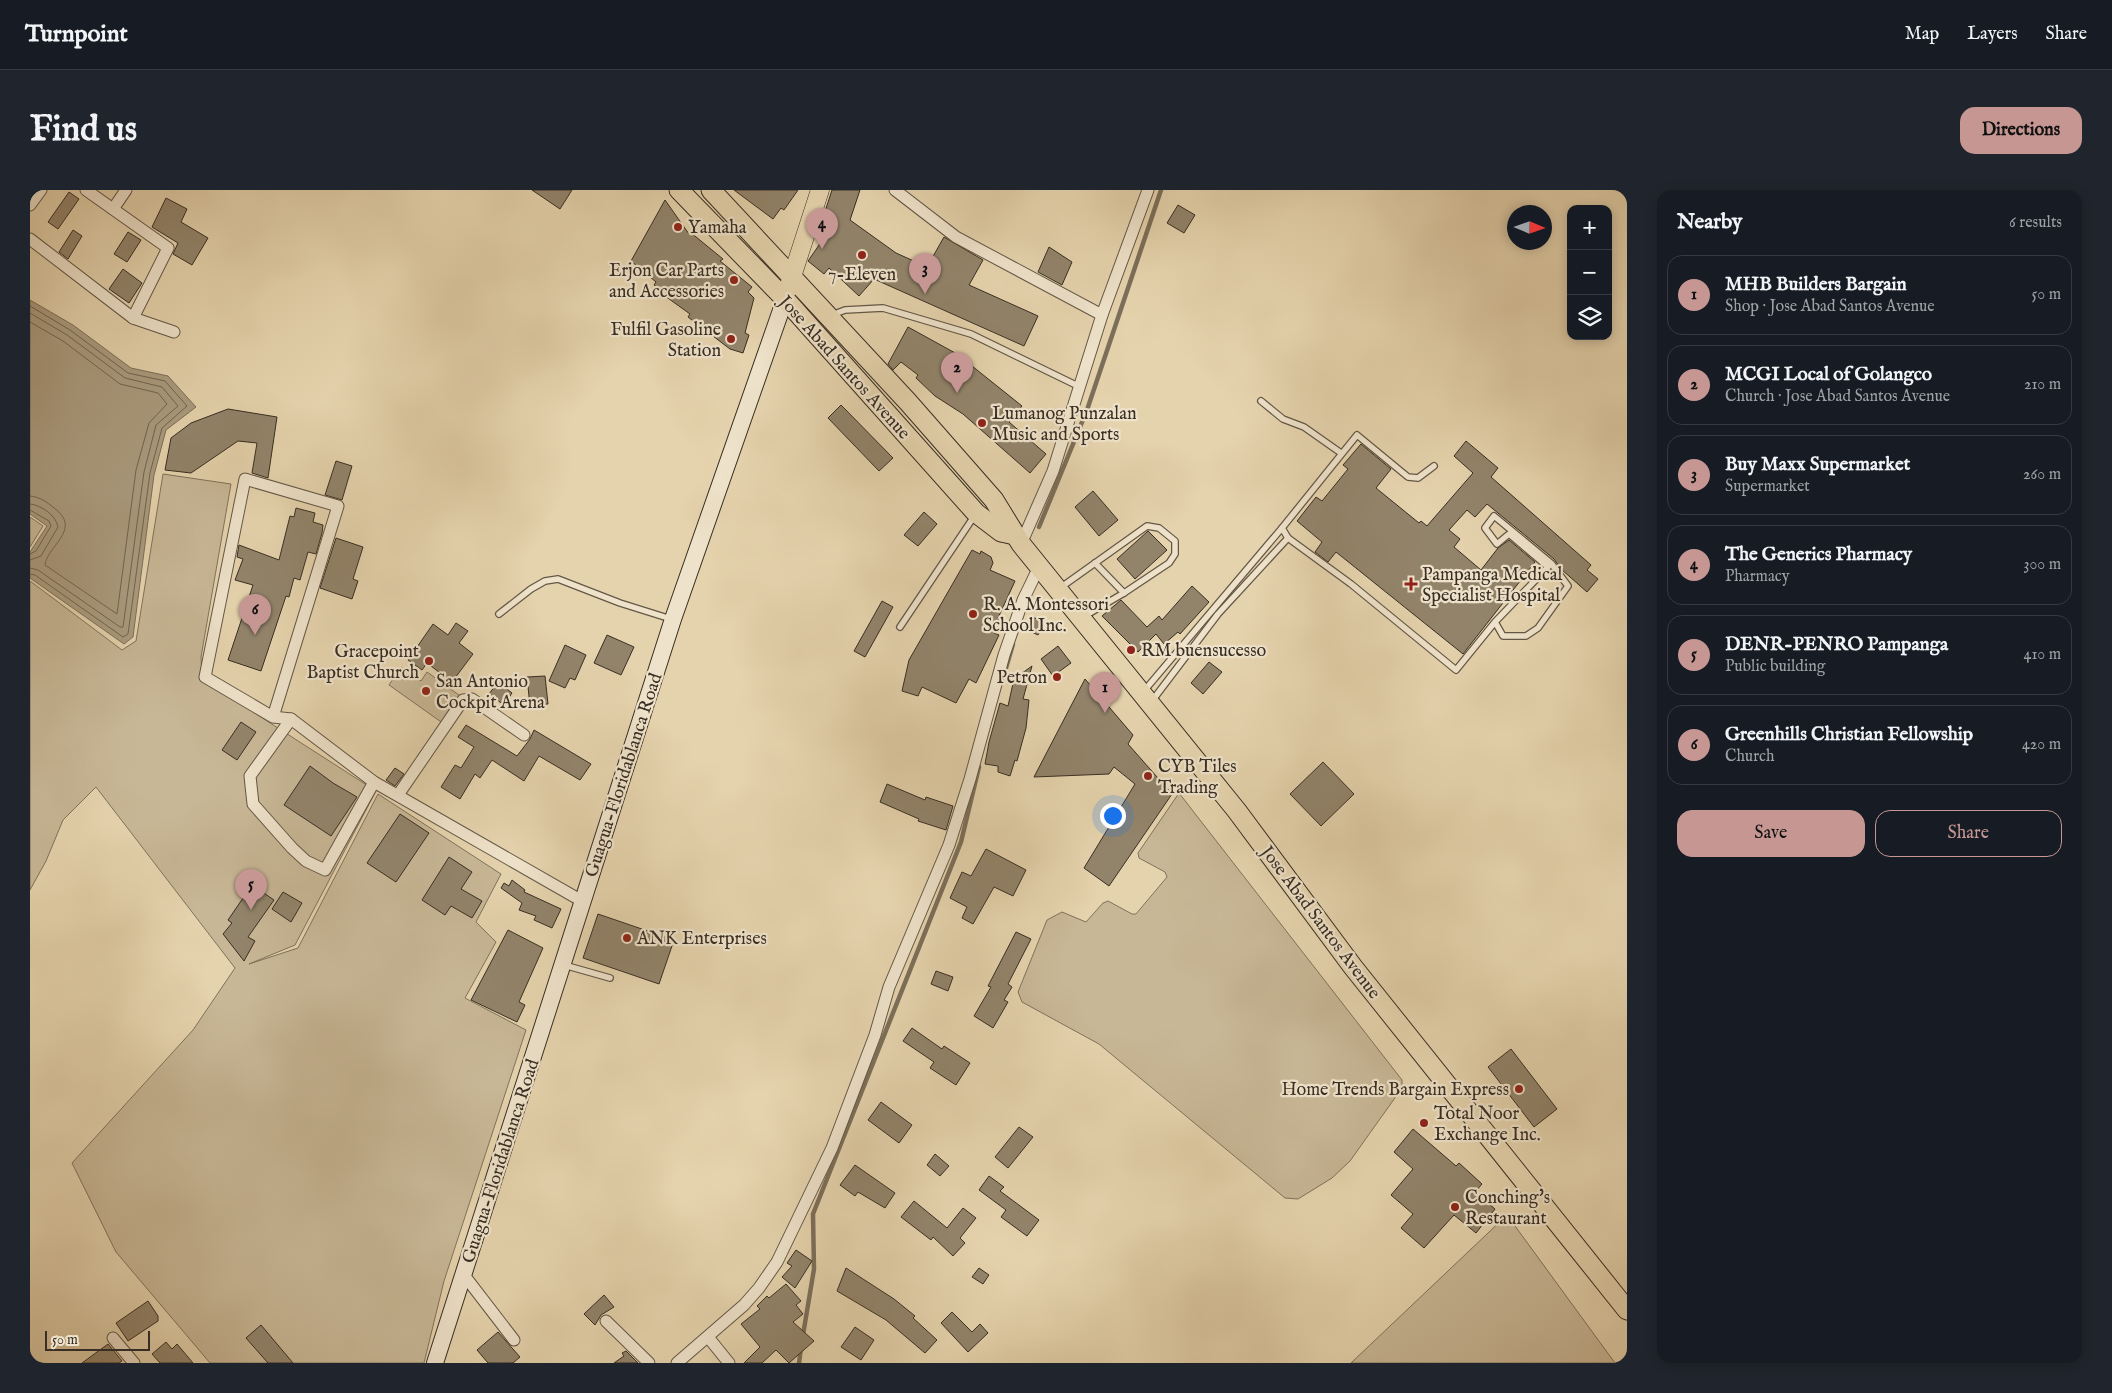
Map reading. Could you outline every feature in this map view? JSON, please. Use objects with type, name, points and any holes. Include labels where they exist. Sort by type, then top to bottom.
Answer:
[{"type":"highway","name":"Jose Abad Santos Avenue","points":[[679,190],[785,299],[976,513],[1001,532],[1018,540]]},
{"type":"highway","name":"Jose Abad Santos Avenue","points":[[711,190],[908,402],[994,500],[1018,540],[1039,567],[1147,697],[1237,811],[1353,967],[1627,1310]]},
{"type":"main road","name":"Guagua-Floridablanca Road","points":[[439,1360],[464,1274],[562,964],[673,620],[785,299],[820,190]]},
{"type":"street","points":[[30,205],[41,190]]},
{"type":"street","points":[[86,190],[168,248],[133,318]]},
{"type":"street","points":[[113,209],[126,190]]},
{"type":"street","points":[[895,190],[956,237],[1102,315]]},
{"type":"street","points":[[1018,540],[1053,471],[1078,386],[1102,315],[1148,190]]},
{"type":"street","points":[[30,239],[133,318],[174,332]]},
{"type":"street","points":[[273,716],[338,506],[245,479],[205,677],[273,716],[291,719],[374,782],[582,901]]},
{"type":"street","points":[[677,1363],[744,1305],[777,1262],[832,1148],[875,1034],[889,987],[949,845],[970,779],[1004,655],[1023,600],[1039,567]]},
{"type":"street","points":[[398,795],[463,700],[472,699],[524,736]]},
{"type":"street","points":[[291,719],[250,776],[254,804],[292,848],[306,861],[324,870],[374,782]]},
{"type":"street","points":[[464,1274],[514,1340]]},
{"type":"street","points":[[606,1321],[649,1363]]},
{"type":"street","points":[[113,1338],[134,1363]]},
{"type":"street","points":[[708,1338],[729,1363]]},
{"type":"lane","points":[[827,317],[845,310],[883,308],[971,334],[1078,386]]},
{"type":"lane","points":[[1261,401],[1283,419],[1304,427],[1341,453]]},
{"type":"lane","points":[[1147,697],[1357,434],[1408,477],[1418,478],[1434,466]]},
{"type":"lane","points":[[900,627],[976,513]]},
{"type":"lane","points":[[1282,528],[1288,538],[1325,567],[1351,584],[1456,670],[1495,622],[1548,567],[1509,534],[1498,544],[1485,528],[1494,516],[1551,563],[1568,586],[1538,628],[1526,636],[1503,636],[1495,622]]},
{"type":"lane","points":[[1058,590],[1148,526],[1153,526],[1170,535],[1175,541],[1175,554],[1172,560],[1124,593],[1082,618]]},
{"type":"lane","points":[[1147,697],[1218,614],[1288,538]]},
{"type":"lane","points":[[1095,563],[1124,593]]},
{"type":"lane","points":[[499,614],[532,588],[545,581],[558,579],[620,603],[673,620]]},
{"type":"lane","points":[[562,964],[610,978]]},
{"type":"shaded area","points":[[163,474],[231,484],[201,657],[202,677],[211,685],[376,791],[295,945],[249,964],[298,948],[378,794],[501,874],[476,922],[496,942],[465,998],[526,1030],[444,1281],[424,1363],[210,1363],[116,1252],[72,1163],[193,1030],[235,968],[96,787],[63,820],[46,861],[30,890],[30,581],[122,650],[136,641]]},
{"type":"shaded area","points":[[30,517],[43,526],[30,547]]},
{"type":"shaded area","name":"San Antonio Cockpit Arena","points":[[401,667],[421,681],[427,672],[463,698],[444,724],[389,685]]},
{"type":"shaded area","points":[[1179,793],[1402,1080],[1402,1088],[1350,1161],[1332,1178],[1298,1199],[1285,1198],[1099,1044],[1022,1002],[1018,992],[1047,920],[1062,912],[1086,922],[1103,903],[1108,901],[1132,914],[1136,914],[1167,877],[1165,872],[1139,858],[1138,853]]},
{"type":"shaded area","points":[[1507,1215],[1615,1363],[1351,1363]]},
{"type":"water","points":[[30,300],[73,325],[131,368],[168,376],[196,407],[166,430],[154,475],[133,637],[124,644],[30,578],[30,552],[47,526],[30,514]]},
{"type":"building","points":[[532,190],[572,190],[560,209]]},
{"type":"building","points":[[734,190],[798,190],[784,210],[781,208],[773,219]]},
{"type":"building","points":[[832,190],[860,190],[850,220],[896,253],[927,267],[944,237],[983,260],[969,285],[1038,316],[1024,346],[874,279],[859,296],[829,268],[824,274],[808,261],[826,235],[818,233]]},
{"type":"building","points":[[69,192],[79,199],[58,229],[48,222]]},
{"type":"building","points":[[166,198],[187,209],[181,222],[208,238],[192,265],[173,254],[178,243],[152,227]]},
{"type":"building","points":[[665,200],[689,234],[690,232],[723,259],[720,261],[752,287],[748,292],[754,298],[745,333],[749,335],[743,353],[730,349],[688,317],[690,314],[665,296],[667,293],[654,285],[656,282],[631,261]]},
{"type":"building","points":[[1178,205],[1195,215],[1184,233],[1167,223]]},
{"type":"building","points":[[73,230],[82,236],[68,259],[59,252]]},
{"type":"building","points":[[128,232],[141,240],[127,262],[114,254]]},
{"type":"building","points":[[1049,247],[1072,262],[1062,285],[1038,272]]},
{"type":"building","points":[[123,269],[142,283],[129,303],[109,289]]},
{"type":"building","points":[[908,327],[957,354],[1022,406],[1009,422],[1046,454],[1030,473],[963,414],[935,396],[916,378],[918,375],[901,362],[893,370],[888,364]]},
{"type":"building","points":[[841,405],[893,458],[879,471],[828,418]]},
{"type":"building","points":[[228,409],[277,417],[268,478],[252,473],[257,443],[238,441],[191,473],[165,470],[171,438],[191,423]]},
{"type":"building","points":[[1466,441],[1498,468],[1491,477],[1591,565],[1587,570],[1598,579],[1587,592],[1561,569],[1554,559],[1487,504],[1475,517],[1467,510],[1449,530],[1460,539],[1454,547],[1481,570],[1498,548],[1509,540],[1535,562],[1463,654],[1336,552],[1328,562],[1315,552],[1322,542],[1297,521],[1316,497],[1322,501],[1348,469],[1343,465],[1361,444],[1391,469],[1376,488],[1419,523],[1421,521],[1427,526],[1473,473],[1454,456]]},
{"type":"building","points":[[336,461],[352,466],[342,500],[325,495]]},
{"type":"building","points":[[1093,491],[1118,520],[1099,536],[1075,507]]},
{"type":"building","points":[[296,508],[315,513],[313,522],[323,525],[322,533],[316,554],[308,552],[300,580],[294,578],[289,597],[286,596],[261,671],[228,660],[253,585],[235,580],[243,559],[237,557],[239,545],[279,560],[290,516],[294,517]]},
{"type":"building","points":[[924,512],[937,524],[918,546],[904,535]]},
{"type":"building","points":[[1148,531],[1167,550],[1135,579],[1117,559]]},
{"type":"building","points":[[336,538],[363,547],[353,579],[358,581],[352,599],[320,588]]},
{"type":"building","points":[[972,550],[980,554],[981,551],[991,557],[993,563],[990,570],[1015,581],[998,618],[1000,619],[994,633],[999,635],[976,683],[969,679],[956,703],[922,687],[918,696],[902,691],[909,660]]},
{"type":"building","points":[[1192,586],[1209,602],[1180,634],[1178,632],[1164,644],[1156,634],[1138,652],[1102,616],[1121,600],[1147,627],[1159,616],[1162,620]]},
{"type":"building","points":[[882,601],[893,607],[865,657],[854,651]]},
{"type":"building","points":[[1033,617],[1044,623],[1038,635],[1027,630]]},
{"type":"building","points":[[456,623],[468,631],[459,643],[473,654],[452,682],[427,663],[422,670],[408,660],[433,624],[448,635]]},
{"type":"building","points":[[607,635],[634,647],[621,675],[594,663]]},
{"type":"building","points":[[565,645],[586,655],[575,680],[570,678],[565,688],[549,681]]},
{"type":"building","points":[[1058,646],[1071,663],[1053,676],[1041,659]]},
{"type":"building","points":[[1209,662],[1222,672],[1203,694],[1191,683]]},
{"type":"building","points":[[1032,666],[1023,699],[1029,700],[1026,728],[1017,761],[1015,760],[1010,776],[998,772],[998,766],[985,764],[989,742],[1000,703],[1008,706],[1014,679]]},
{"type":"building","points":[[545,676],[548,704],[530,706],[527,677]]},
{"type":"building","points":[[1085,679],[1133,735],[1128,744],[1172,794],[1109,886],[1084,868],[1135,784],[1114,767],[1109,774],[1034,777]]},
{"type":"building","points":[[498,682],[512,693],[504,705],[489,694]]},
{"type":"building","points":[[241,722],[256,732],[237,760],[222,750]]},
{"type":"building","points":[[466,725],[517,756],[530,739],[534,730],[591,764],[580,780],[539,756],[524,781],[492,760],[480,778],[475,774],[460,799],[441,787],[455,765],[461,768],[474,747],[458,737]]},
{"type":"building","points":[[1323,762],[1354,794],[1321,826],[1290,794]]},
{"type":"building","points":[[310,766],[333,783],[357,797],[331,836],[284,805]]},
{"type":"building","points":[[395,768],[404,774],[395,786],[386,780]]},
{"type":"building","points":[[887,784],[925,800],[926,797],[953,806],[946,830],[918,821],[919,819],[880,802]]},
{"type":"building","points":[[400,814],[429,833],[396,882],[367,863]]},
{"type":"building","points":[[986,849],[1026,870],[1013,896],[994,887],[973,924],[962,918],[967,907],[950,898],[962,872],[971,876]]},
{"type":"building","points":[[449,857],[472,872],[461,889],[482,901],[472,918],[451,906],[445,915],[422,900]]},
{"type":"building","points":[[512,880],[525,890],[524,892],[561,909],[552,928],[534,920],[536,916],[519,910],[522,903],[501,888],[504,883],[509,886]]},
{"type":"building","points":[[252,885],[274,900],[248,937],[255,941],[244,961],[223,934],[232,923],[228,920]]},
{"type":"building","points":[[283,892],[302,903],[291,922],[272,909]]},
{"type":"building","points":[[598,914],[674,940],[659,984],[583,958]]},
{"type":"building","points":[[508,930],[543,948],[519,1002],[525,1005],[517,1022],[471,1000]]},
{"type":"building","points":[[1016,932],[1031,939],[1008,984],[1012,987],[1004,1000],[1008,1002],[993,1028],[974,1016],[991,987],[988,986]]},
{"type":"building","points":[[936,971],[953,977],[948,991],[931,984]]},
{"type":"building","points":[[912,1028],[942,1049],[944,1046],[970,1063],[956,1085],[930,1068],[934,1062],[903,1041]]},
{"type":"building","points":[[1511,1049],[1557,1109],[1534,1127],[1488,1067]]},
{"type":"building","points":[[881,1102],[912,1125],[899,1143],[868,1120]]},
{"type":"building","points":[[1019,1127],[1033,1137],[1008,1168],[995,1157]]},
{"type":"building","points":[[1413,1129],[1456,1166],[1459,1163],[1482,1184],[1475,1192],[1495,1209],[1476,1233],[1454,1215],[1424,1248],[1401,1228],[1413,1214],[1391,1195],[1413,1169],[1394,1152]]},
{"type":"building","points":[[935,1154],[949,1166],[940,1176],[927,1165]]},
{"type":"building","points":[[855,1165],[895,1193],[885,1208],[858,1192],[855,1196],[840,1185]]},
{"type":"building","points":[[989,1176],[1004,1187],[1000,1191],[1039,1220],[1027,1236],[1001,1217],[1006,1210],[979,1190]]},
{"type":"building","points":[[914,1201],[947,1228],[963,1208],[976,1218],[960,1238],[965,1243],[953,1256],[933,1237],[931,1240],[901,1217]]},
{"type":"building","points":[[796,1250],[812,1261],[795,1288],[782,1277],[792,1266],[787,1263]]},
{"type":"building","points":[[846,1268],[894,1299],[915,1316],[913,1318],[937,1340],[925,1353],[886,1320],[837,1291]]},
{"type":"building","points":[[979,1268],[989,1275],[983,1284],[972,1277]]},
{"type":"building","points":[[786,1284],[801,1301],[796,1305],[803,1314],[793,1322],[814,1341],[789,1363],[776,1350],[762,1363],[744,1363],[760,1347],[741,1324],[760,1309],[757,1306],[767,1296],[769,1298]]},
{"type":"building","points":[[604,1295],[614,1307],[601,1315],[595,1325],[584,1314]]},
{"type":"building","points":[[148,1301],[158,1316],[158,1321],[128,1341],[116,1323]]},
{"type":"building","points":[[952,1312],[972,1332],[980,1324],[988,1333],[968,1352],[941,1323]]},
{"type":"building","points":[[261,1325],[293,1363],[268,1363],[246,1338]]},
{"type":"building","points":[[855,1327],[874,1340],[861,1360],[841,1347]]},
{"type":"building","points":[[498,1332],[520,1357],[513,1363],[488,1363],[477,1350]]},
{"type":"building","points":[[166,1342],[172,1349],[177,1344],[193,1363],[160,1363],[152,1354]]},
{"type":"building","points":[[108,1344],[122,1361],[119,1363],[82,1363]]},
{"type":"building","points":[[626,1351],[638,1363],[614,1363],[624,1356],[622,1353]]},
{"type":"waterway","points":[[1039,527],[1087,410],[1161,190]]},
{"type":"waterway","points":[[1006,668],[1013,644]]},
{"type":"waterway","points":[[803,1335],[814,1269],[813,1214],[961,842],[979,767]]},
{"type":"waterway","points":[[799,1363],[801,1348]]},
{"type":"place","name":"Yamaha","points":[[678,227]]},
{"type":"place","name":"The Generics Pharmacy","points":[[822,249]]},
{"type":"place","name":"7-Eleven","points":[[862,255]]},
{"type":"place","name":"Erjon Car Parts and Accessories","points":[[734,280]]},
{"type":"place","name":"Buy Maxx Supermarket","points":[[925,294]]},
{"type":"place","name":"Fulfil Gasoline Station","points":[[731,339]]},
{"type":"place","name":"MCGI Local of Golangco","points":[[957,393]]},
{"type":"place","name":"Lumanog Punzalan Music and Sports","points":[[982,423]]},
{"type":"place","name":"Pampanga Medical Specialist Hospital","points":[[1411,584]]},
{"type":"place","name":"R. A. Montessori School Inc.","points":[[973,614]]},
{"type":"place","name":"Greenhills Christian Fellowship","points":[[255,635]]},
{"type":"place","name":"RM buensucesso","points":[[1131,650]]},
{"type":"place","name":"Gracepoint Baptist Church","points":[[429,661]]},
{"type":"place","name":"Petron","points":[[1057,677]]},
{"type":"place","name":"San Antonio Cockpit Arena","points":[[426,691]]},
{"type":"place","name":"MHB Builders Bargain","points":[[1105,713]]},
{"type":"place","name":"CYB Tiles Trading","points":[[1148,776]]},
{"type":"place","name":"DENR-PENRO Pampanga","points":[[251,910]]},
{"type":"place","name":"ANK Enterprises","points":[[627,938]]},
{"type":"place","name":"Home Trends Bargain Express","points":[[1519,1089]]},
{"type":"place","name":"Total Noor Exchange Inc.","points":[[1424,1123]]},
{"type":"place","name":"Conching's Restaurant","points":[[1455,1207]]}]
